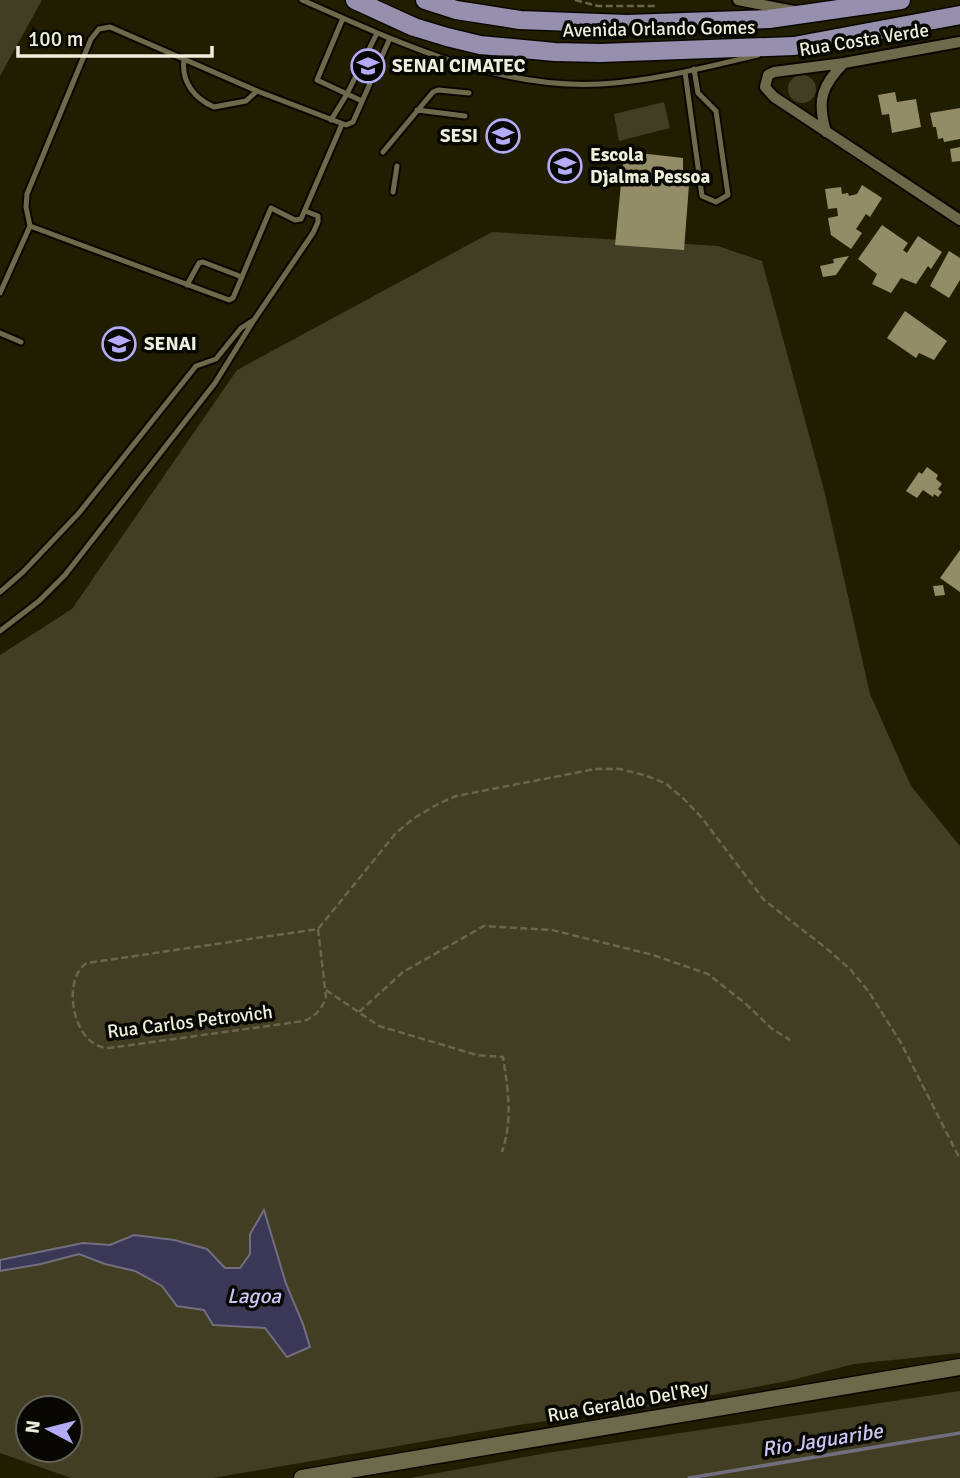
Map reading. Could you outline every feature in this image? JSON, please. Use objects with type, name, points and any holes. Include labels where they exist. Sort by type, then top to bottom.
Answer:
[{"type":"main road","name":"Avenida Orlando Gomes","points":[[345,0],[360,3],[414,27],[447,37],[516,50],[600,53],[794,46],[960,15]]},
{"type":"main road","name":"Avenida Orlando Gomes","points":[[425,0],[488,16],[556,23],[627,24],[736,22],[901,0]]},
{"type":"main road","name":"Rua Geraldo Del'Rey","points":[[302,1478],[960,1367]]},
{"type":"street","points":[[738,0],[807,14]]},
{"type":"street","name":"Rua Costa Verde","points":[[826,132],[768,92],[765,81],[768,75],[960,42]]},
{"type":"street","points":[[844,63],[831,76],[824,90],[821,104],[826,132],[960,220]]},
{"type":"lane","points":[[302,0],[377,33],[462,63],[530,79],[601,84],[685,72],[794,46]]},
{"type":"lane","points":[[343,18],[317,79],[362,101]]},
{"type":"lane","points":[[0,293],[30,226],[26,207],[27,194],[94,33],[99,29],[110,27],[257,91],[350,125],[390,38]]},
{"type":"lane","points":[[331,120],[377,33]]},
{"type":"lane","points":[[184,60],[183,74],[195,96],[214,107],[246,101],[257,91]]},
{"type":"lane","points":[[685,72],[702,196],[716,202],[728,195],[723,149],[716,111],[698,93],[694,69]]},
{"type":"lane","points":[[383,152],[416,110],[438,90],[469,93]]},
{"type":"lane","points":[[416,110],[465,116]]},
{"type":"lane","points":[[30,226],[229,300],[233,298],[271,208],[295,220],[300,219],[342,124]]},
{"type":"lane","points":[[393,192],[397,166]]},
{"type":"lane","points":[[0,631],[65,575],[215,383],[254,320],[298,258],[318,222],[318,216],[305,211]]},
{"type":"lane","points":[[187,285],[199,263],[203,262],[242,277]]},
{"type":"lane","points":[[0,592],[23,572],[79,513],[196,366],[216,359],[241,328],[254,320]]},
{"type":"lane","points":[[0,333],[21,342]]},
{"type":"path","points":[[502,1152],[508,1134],[510,1099],[503,1057],[477,1055],[379,1026],[326,990],[318,929],[396,833],[414,818],[438,804],[456,796],[594,769],[620,769],[665,783],[684,799],[702,818],[748,882],[765,900],[850,969],[869,992],[896,1034],[960,1159]]},
{"type":"path","points":[[359,1012],[403,972],[484,926],[525,928],[552,930],[653,955],[708,974],[771,1028],[790,1040]]},
{"type":"path","name":"Rua Carlos Petrovich","points":[[318,929],[87,963],[76,972],[74,981],[77,1019],[85,1039],[101,1048],[109,1048],[304,1021],[313,1017],[323,1006],[326,990]]},
{"type":"shaded area","points":[[0,0],[42,0],[0,76]]},
{"type":"shaded area","points":[[802,75],[812,79],[816,89],[812,99],[802,103],[792,99],[788,89],[792,79]]},
{"type":"shaded area","points":[[664,102],[670,128],[619,141],[614,114]]},
{"type":"shaded area","points":[[492,232],[718,246],[762,261],[825,494],[870,694],[911,786],[960,846],[960,1353],[854,1364],[788,1381],[654,1406],[518,1425],[213,1478],[71,1478],[31,1464],[84,1464],[84,1394],[14,1394],[14,1458],[0,1453],[0,1271],[79,1254],[135,1271],[162,1286],[177,1306],[204,1310],[214,1325],[265,1328],[287,1357],[303,1324],[286,1284],[250,1234],[250,1254],[240,1268],[225,1268],[134,1235],[110,1245],[83,1243],[0,1260],[0,655],[72,609],[237,370]]},
{"type":"shaded area","points":[[960,1391],[960,1478],[410,1478],[547,1453]]},
{"type":"water","name":"Lagoa","points":[[264,1210],[286,1284],[310,1347],[287,1357],[265,1328],[213,1325],[204,1310],[177,1306],[162,1286],[135,1271],[79,1254],[0,1271],[0,1260],[83,1243],[110,1245],[134,1235],[174,1240],[207,1249],[225,1268],[240,1268],[250,1254],[250,1234]]},
{"type":"building","points":[[895,92],[897,102],[916,99],[921,127],[892,133],[889,114],[882,115],[878,95]]},
{"type":"building","points":[[960,108],[960,139],[944,142],[943,138],[938,139],[930,113]]},
{"type":"building","points":[[960,147],[960,161],[952,162],[950,149]]},
{"type":"building","points":[[631,152],[683,158],[683,171],[690,172],[684,250],[615,245],[623,163],[630,163]]},
{"type":"building","points":[[862,185],[882,198],[870,217],[866,214],[856,229],[862,233],[851,249],[831,235],[828,218],[838,216],[837,208],[828,209],[825,189],[841,187],[842,194],[848,193],[849,196],[857,194]]},
{"type":"building","points":[[882,225],[908,243],[903,250],[907,253],[918,236],[942,252],[931,269],[928,266],[916,284],[901,278],[891,293],[872,284],[877,274],[858,259]]},
{"type":"building","points":[[949,251],[960,258],[960,280],[949,298],[930,286]]},
{"type":"building","points":[[849,256],[836,275],[823,277],[820,266],[834,263],[833,259]]},
{"type":"building","points":[[905,311],[947,341],[934,360],[919,353],[916,358],[887,338]]},
{"type":"building","points":[[927,467],[938,475],[936,479],[942,484],[938,489],[942,492],[938,497],[934,494],[933,497],[923,490],[917,498],[906,491],[919,472],[922,474]]},
{"type":"building","points":[[960,550],[960,592],[940,578]]},
{"type":"building","points":[[943,585],[945,595],[935,596],[933,586]]},
{"type":"waterway","name":"Rio Jaguaribe","points":[[689,1478],[960,1433]]},
{"type":"place","name":"SENAI CIMATEC","points":[[368,66]]},
{"type":"place","name":"SESI","points":[[503,136]]},
{"type":"place","name":"Escola Djalma Pessoa","points":[[565,166]]},
{"type":"place","name":"SENAI","points":[[119,344]]}]
